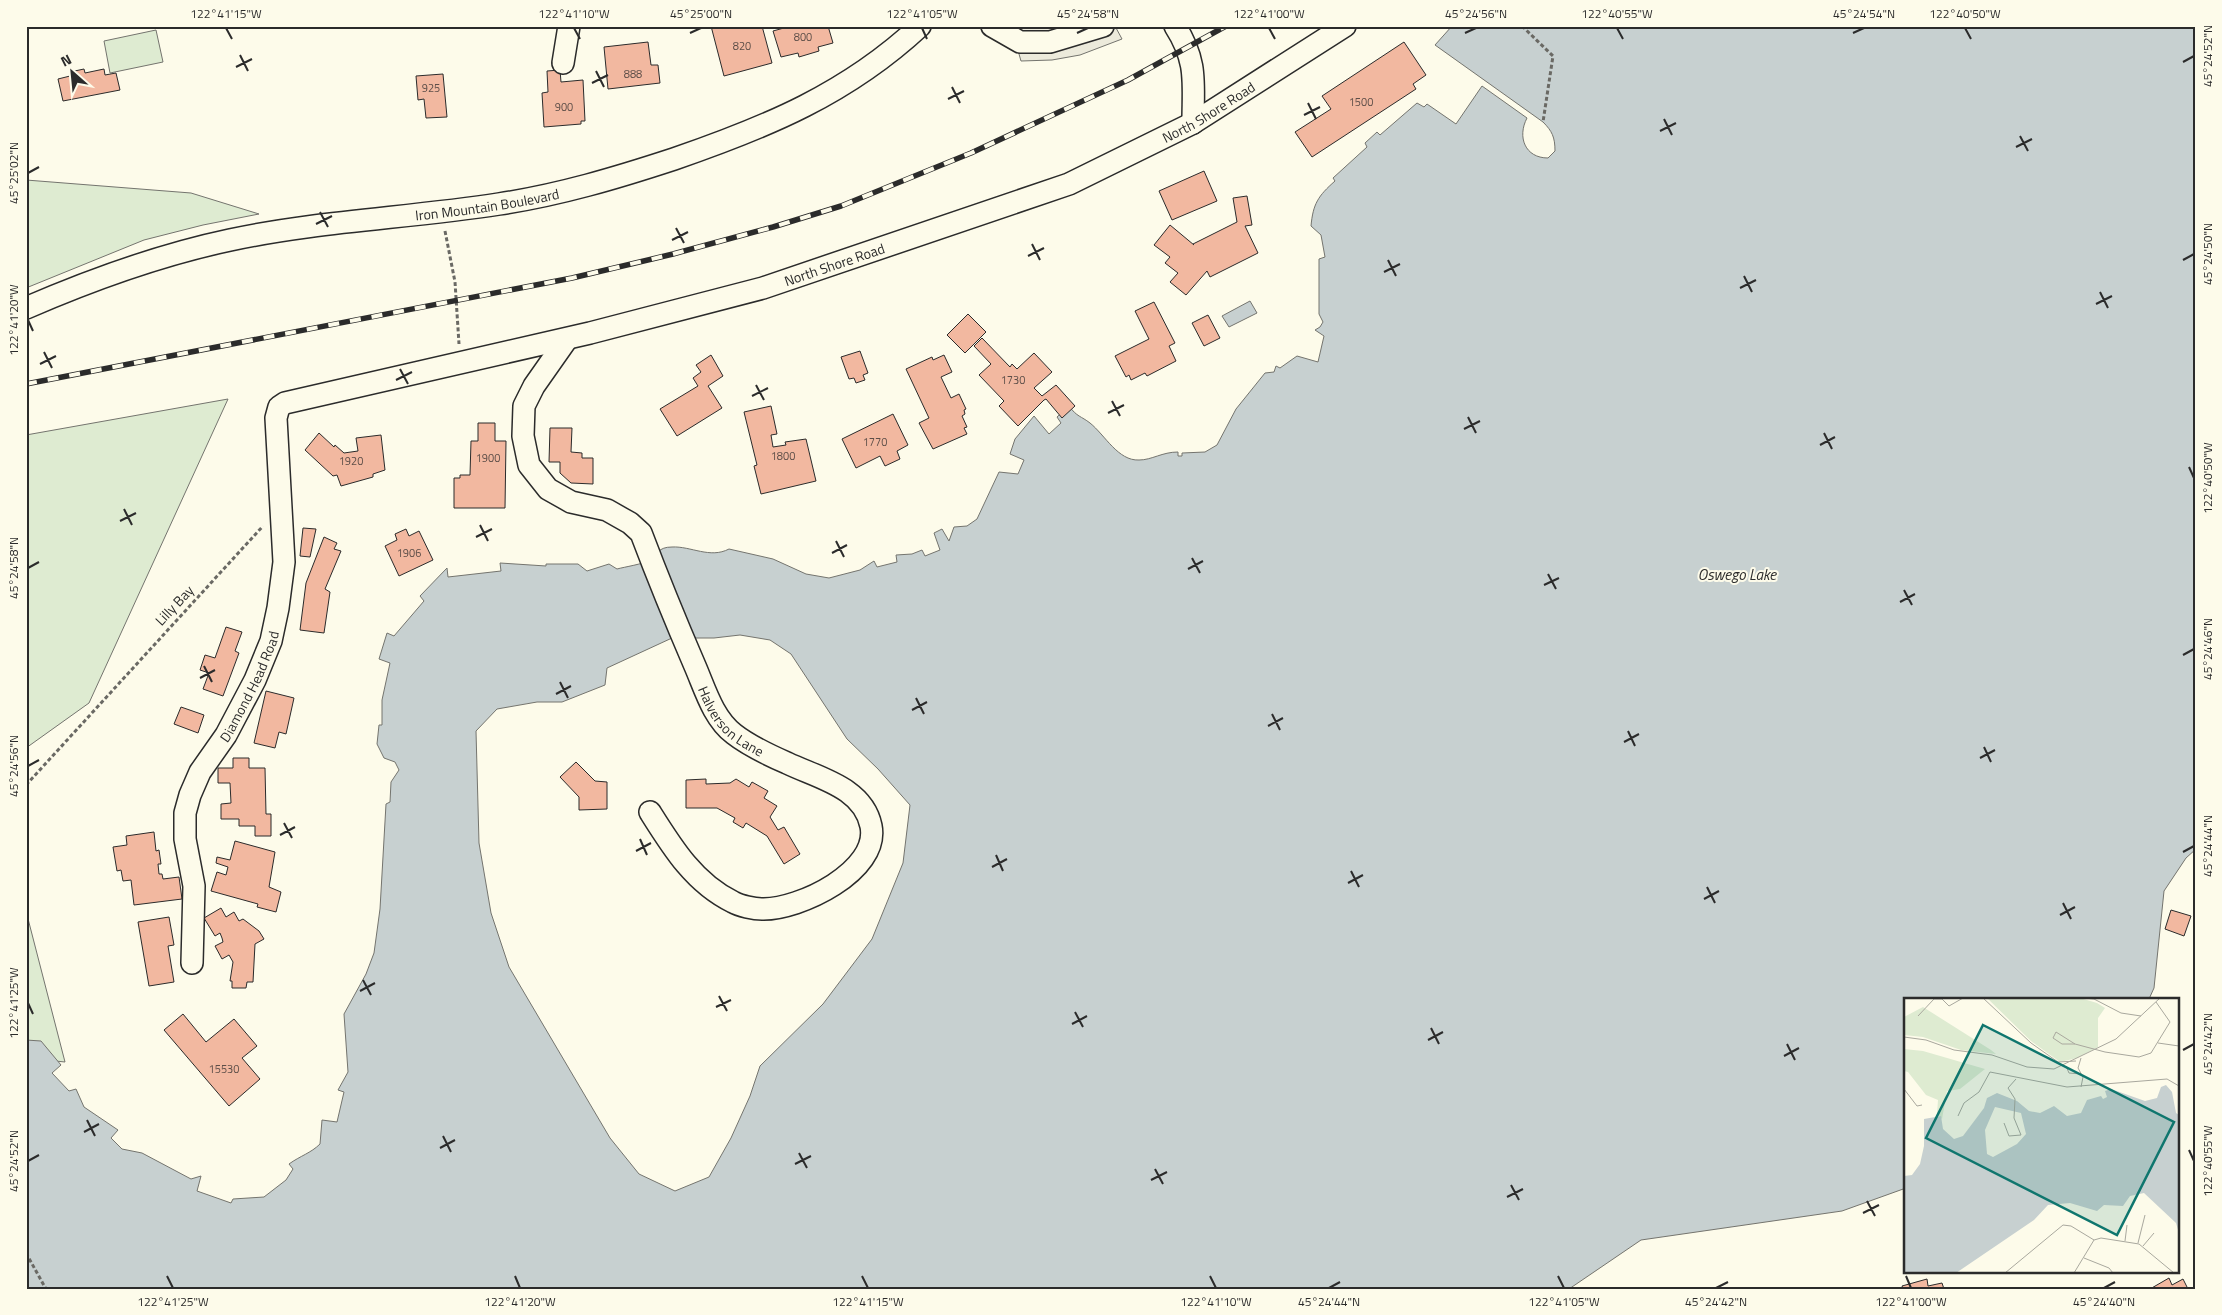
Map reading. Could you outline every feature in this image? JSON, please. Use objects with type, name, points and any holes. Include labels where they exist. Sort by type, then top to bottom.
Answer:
[{"type":"street","points":[[563,63],[569,26]]},
{"type":"street","name":"Iron Mountain Boulevard","points":[[26,308],[124,268],[229,240],[333,223],[512,202],[569,191],[630,174],[730,139],[793,114],[843,85],[892,51],[920,26]]},
{"type":"street","points":[[992,26],[1020,42],[1050,42],[1103,26]]},
{"type":"street","points":[[1175,26],[1185,43],[1193,64],[1193,123]]},
{"type":"street","name":"North Shore Road","points":[[285,403],[567,339],[763,288],[1070,184],[1193,123],[1345,26]]},
{"type":"street","name":"Halverson Lane","points":[[567,339],[534,386],[524,406],[523,436],[529,465],[548,489],[571,502],[607,510],[630,522],[641,533],[687,649],[721,721],[734,734],[787,763],[831,781],[847,792],[860,803],[867,814],[871,828],[870,844],[866,857],[840,881],[789,904],[762,909],[735,903],[710,889],[678,855],[650,812]]},
{"type":"street","name":"Diamond Head Road","points":[[192,963],[194,886],[185,839],[185,813],[200,772],[238,714],[271,641],[278,608],[284,562],[276,418],[279,407],[285,403]]},
{"type":"path","points":[[1522,26],[1553,56],[1543,122]]},
{"type":"path","points":[[441,211],[455,282],[460,363]]},
{"type":"path","name":"Lilly Bay","points":[[26,785],[265,524]]},
{"type":"path","points":[[26,1253],[46,1289]]},
{"type":"green space","points":[[156,30],[163,62],[110,73],[104,41]]},
{"type":"green space","points":[[26,180],[191,193],[259,214],[203,225],[144,240],[26,288]]},
{"type":"green space","points":[[228,399],[89,703],[26,748],[26,435]]},
{"type":"green space","points":[[26,911],[65,1062],[26,1058]]},
{"type":"shaded area","points":[[1011,26],[1115,26],[1122,39],[1080,55],[1052,60],[1021,61]]},
{"type":"water","name":"Oswego Lake","points":[[1452,26],[2196,26],[2196,849],[2186,858],[2164,891],[2154,988],[2149,998],[1904,998],[1904,1189],[1842,1211],[1641,1240],[1569,1289],[26,1289],[26,1040],[41,1041],[61,1065],[52,1073],[69,1091],[76,1089],[84,1107],[118,1130],[111,1138],[122,1149],[142,1153],[191,1179],[201,1176],[197,1191],[231,1203],[233,1199],[264,1197],[286,1180],[293,1169],[289,1164],[320,1144],[322,1120],[337,1122],[344,1092],[338,1090],[348,1072],[344,1014],[366,974],[374,953],[380,909],[386,804],[390,802],[391,782],[399,770],[395,762],[384,758],[377,744],[379,725],[382,725],[382,700],[390,663],[379,659],[387,633],[394,636],[424,601],[420,596],[447,568],[448,577],[501,571],[500,563],[546,566],[546,564],[578,564],[587,571],[609,564],[617,569],[650,560],[667,547],[679,547],[715,553],[729,549],[773,559],[806,574],[829,578],[860,570],[874,561],[877,567],[897,562],[896,555],[912,554],[922,550],[925,556],[940,550],[934,533],[942,529],[949,541],[954,527],[967,526],[977,519],[999,472],[1018,474],[1024,460],[1010,454],[1015,439],[1034,416],[1049,434],[1061,423],[1057,417],[1069,406],[1096,428],[1118,452],[1131,459],[1144,460],[1172,452],[1178,452],[1178,456],[1182,456],[1182,453],[1205,452],[1217,445],[1236,409],[1265,373],[1274,372],[1276,366],[1280,368],[1297,356],[1318,362],[1324,336],[1315,330],[1323,322],[1319,314],[1319,259],[1325,257],[1321,235],[1311,226],[1313,212],[1320,196],[1335,181],[1333,178],[1367,147],[1365,143],[1377,132],[1380,135],[1417,103],[1424,107],[1427,104],[1456,124],[1482,86],[1527,118],[1523,132],[1525,145],[1534,154],[1548,158],[1555,151],[1554,142],[1549,128],[1435,45]],"holes":[[[740,635],[770,640],[791,654],[847,739],[878,769],[910,805],[903,863],[872,939],[823,1004],[760,1066],[750,1096],[731,1138],[709,1177],[675,1191],[639,1174],[610,1138],[509,967],[491,913],[479,843],[476,731],[497,709],[537,702],[562,702],[605,685],[607,668],[672,638],[714,638]]]},
{"type":"water","points":[[1250,301],[1257,313],[1229,327],[1222,316]]},
{"type":"building","points":[[711,26],[737,26],[738,28],[762,26],[772,63],[724,76]]},
{"type":"building","points":[[791,26],[828,26],[833,43],[818,47],[819,51],[799,57],[798,53],[781,57],[773,31]]},
{"type":"building","points":[[648,42],[651,65],[658,65],[660,83],[608,89],[604,47]]},
{"type":"building","points":[[1404,42],[1426,75],[1413,84],[1416,89],[1312,157],[1295,132],[1331,109],[1322,96]]},
{"type":"building","points":[[84,69],[85,73],[104,69],[105,75],[116,73],[120,90],[63,101],[58,79],[70,76],[70,72]]},
{"type":"building","points":[[560,70],[561,82],[583,80],[585,121],[581,121],[581,124],[544,127],[542,93],[548,92],[547,71]]},
{"type":"building","points":[[443,74],[447,117],[426,118],[424,99],[418,100],[416,76]]},
{"type":"building","points":[[1204,171],[1217,201],[1172,220],[1159,191]]},
{"type":"building","points":[[1247,196],[1252,225],[1245,226],[1258,253],[1210,277],[1207,271],[1186,295],[1170,282],[1178,273],[1165,263],[1170,257],[1154,245],[1170,225],[1194,245],[1237,222],[1233,198]]},
{"type":"building","points":[[1154,302],[1175,343],[1169,346],[1176,361],[1147,376],[1145,373],[1131,380],[1129,375],[1126,377],[1115,356],[1149,339],[1135,311]]},
{"type":"building","points":[[968,314],[986,332],[965,353],[947,335]]},
{"type":"building","points":[[1208,315],[1220,338],[1204,346],[1192,323]]},
{"type":"building","points":[[982,338],[1010,367],[1012,364],[1017,369],[1034,353],[1052,372],[1034,388],[1042,396],[1056,385],[1075,406],[1062,418],[1046,399],[1018,426],[999,406],[1004,401],[979,375],[991,364],[974,346]]},
{"type":"building","points":[[860,351],[868,373],[863,375],[865,380],[856,383],[854,378],[849,379],[841,357]]},
{"type":"building","points":[[711,355],[723,376],[708,386],[722,408],[677,436],[660,409],[698,386],[693,378],[701,372],[696,365]]},
{"type":"building","points":[[944,355],[952,372],[941,377],[951,398],[959,394],[966,409],[964,410],[965,414],[962,416],[967,427],[964,428],[967,434],[933,449],[919,423],[929,418],[906,369],[932,357],[933,360]]},
{"type":"building","points":[[771,406],[777,434],[771,435],[773,447],[786,445],[785,442],[806,439],[816,481],[761,494],[754,466],[757,465],[744,412]]},
{"type":"building","points":[[893,414],[908,445],[897,451],[900,459],[885,466],[880,456],[856,468],[842,439]]},
{"type":"building","points":[[478,423],[495,423],[495,441],[506,441],[505,508],[454,508],[454,478],[460,478],[460,475],[470,475],[471,441],[478,441]]},
{"type":"building","points":[[550,428],[572,428],[571,452],[582,453],[582,458],[593,458],[593,484],[571,483],[560,473],[560,462],[549,462]]},
{"type":"building","points":[[319,433],[334,447],[335,445],[344,453],[358,451],[356,438],[381,435],[385,470],[373,474],[373,477],[341,486],[337,475],[333,476],[305,450]]},
{"type":"building","points":[[303,528],[316,529],[310,557],[300,556]]},
{"type":"building","points":[[406,529],[409,536],[419,531],[433,560],[399,576],[385,546],[397,540],[395,534]]},
{"type":"building","points":[[324,537],[337,543],[334,549],[341,551],[325,589],[330,592],[324,633],[300,630],[306,583]]},
{"type":"building","points":[[226,627],[242,632],[235,651],[239,653],[223,696],[203,689],[209,673],[200,670],[205,655],[215,658]]},
{"type":"building","points":[[266,691],[294,698],[286,734],[279,732],[275,748],[254,743]]},
{"type":"building","points":[[181,707],[204,715],[198,733],[174,724]]},
{"type":"building","points":[[233,758],[249,758],[249,768],[265,768],[266,814],[271,814],[271,836],[255,836],[255,826],[239,826],[239,819],[221,819],[221,804],[231,803],[230,783],[218,783],[218,768],[233,768]]},
{"type":"building","points":[[576,762],[595,781],[607,782],[607,809],[579,810],[579,797],[560,777]]},
{"type":"building","points":[[706,779],[706,784],[730,783],[736,779],[749,787],[752,782],[768,791],[764,798],[777,806],[770,817],[778,830],[784,827],[800,854],[784,864],[767,836],[746,823],[743,828],[733,822],[735,818],[717,808],[686,808],[686,780]]},
{"type":"building","points":[[154,832],[156,851],[159,850],[161,864],[158,864],[159,874],[162,874],[163,879],[179,877],[182,899],[134,905],[131,880],[123,881],[121,870],[117,871],[113,847],[127,845],[126,836]]},
{"type":"building","points":[[235,841],[275,852],[269,887],[281,892],[276,912],[257,907],[258,904],[211,891],[217,872],[226,875],[228,867],[216,863],[217,857],[230,860]]},
{"type":"building","points":[[221,908],[226,917],[234,912],[239,921],[243,919],[259,931],[264,939],[255,944],[253,982],[247,982],[246,988],[232,988],[232,981],[230,981],[233,962],[229,955],[222,959],[215,946],[223,942],[220,933],[215,936],[204,918]]},
{"type":"building","points":[[2171,910],[2191,916],[2184,936],[2165,929]]},
{"type":"building","points":[[169,917],[174,945],[168,946],[174,982],[149,986],[138,922]]},
{"type":"building","points":[[183,1014],[206,1042],[234,1019],[257,1046],[242,1058],[260,1079],[229,1106],[164,1030]]},
{"type":"building","points":[[2169,1278],[2172,1285],[2183,1279],[2188,1289],[2150,1289]]},
{"type":"building","points":[[1927,1279],[1928,1286],[1942,1283],[1944,1289],[1903,1289],[1902,1286]]},
{"type":"railway","points":[[26,384],[572,278],[673,254],[773,227],[841,206],[971,153],[1128,80],[1226,26]]}]
